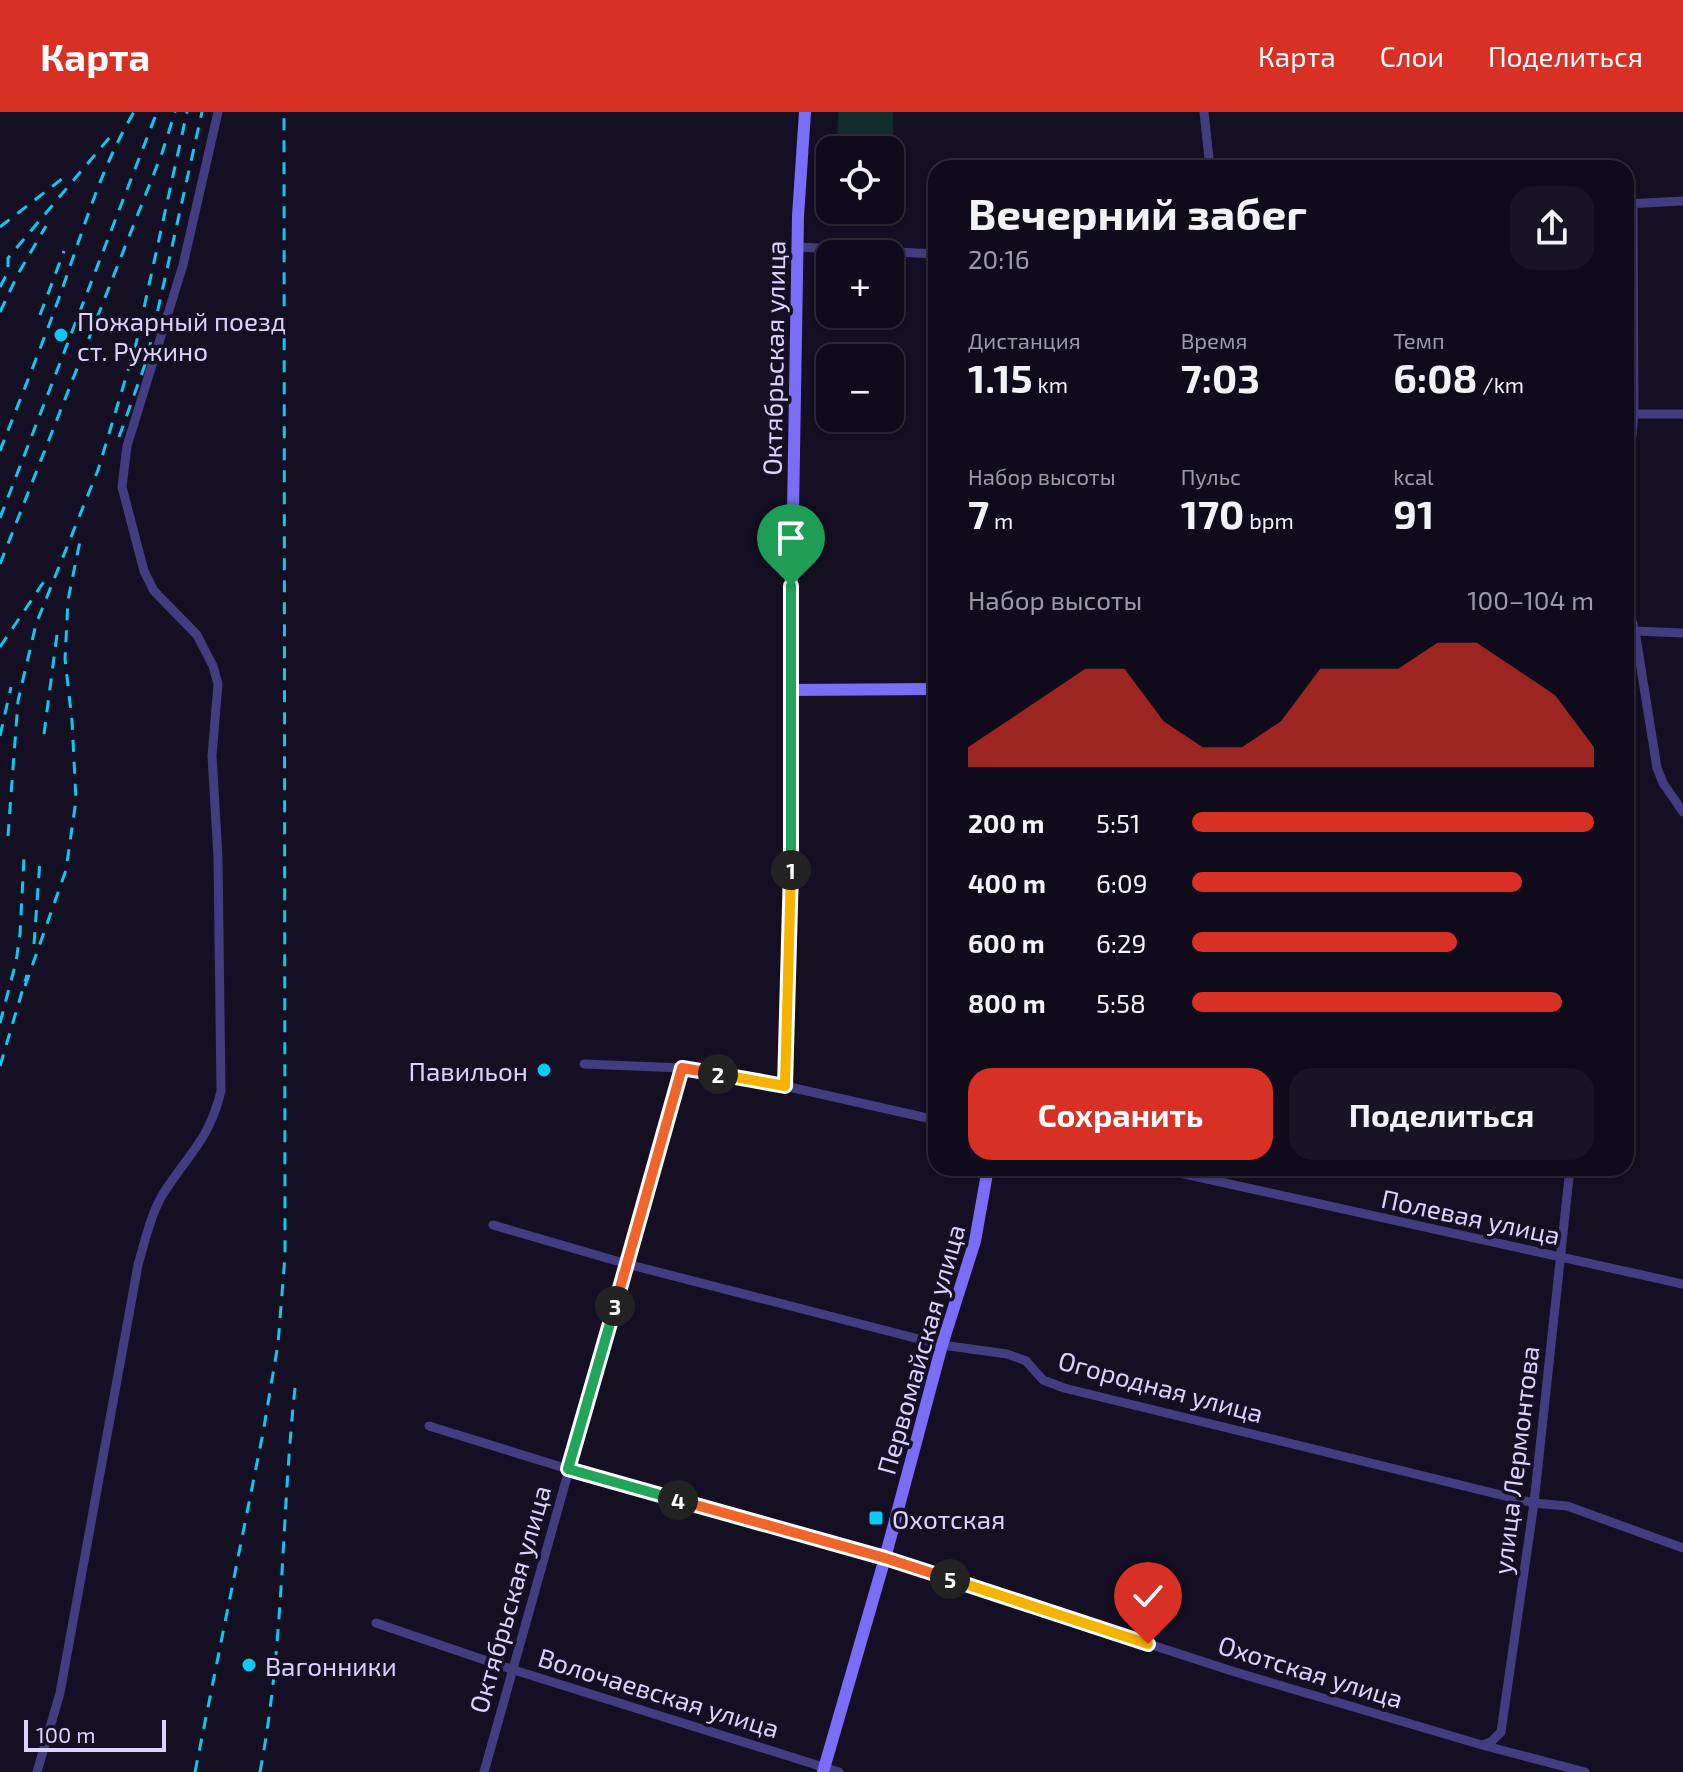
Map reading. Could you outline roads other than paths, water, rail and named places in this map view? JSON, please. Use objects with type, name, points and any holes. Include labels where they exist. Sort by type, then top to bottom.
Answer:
[{"type":"main road","name":"Октябрьская улица","points":[[790,690],[798,247],[805,112]]},
{"type":"main road","points":[[790,690],[928,689]]},
{"type":"main road","name":"Первомайская улица","points":[[824,1769],[942,1345],[975,1241],[987,1176]]},
{"type":"street","points":[[37,1772],[60,1693],[138,1265],[151,1219],[164,1194],[210,1127],[221,1091],[218,857],[212,756],[218,684],[213,666],[197,635],[154,591],[144,571],[122,487],[127,446],[183,265],[218,112]]},
{"type":"street","points":[[1204,112],[1209,160]]},
{"type":"street","points":[[1634,204],[1683,201]]},
{"type":"street","points":[[798,247],[928,254]]},
{"type":"street","points":[[1634,414],[1683,414]]},
{"type":"street","points":[[1634,628],[1657,768],[1663,783],[1683,812]]},
{"type":"street","points":[[1635,631],[1683,633]]},
{"type":"street","name":"Октябрьская улица","points":[[785,1086],[791,867],[790,690]]},
{"type":"street","points":[[584,1064],[682,1068],[785,1086],[928,1118]]},
{"type":"street","name":"Октябрьская улица","points":[[484,1772],[682,1068]]},
{"type":"street","name":"Полевая улица","points":[[1193,1176],[1683,1284]]},
{"type":"street","points":[[1211,1180],[1212,1176]]},
{"type":"street","name":"улица Лермонтова","points":[[1482,1745],[1491,1742],[1501,1732],[1534,1503],[1569,1176]]},
{"type":"street","name":"Огородная улица","points":[[493,1225],[627,1264],[942,1345],[1007,1354],[1026,1361],[1043,1380],[1064,1388],[1534,1503],[1567,1506],[1683,1548]]},
{"type":"street","name":"Охотская улица","points":[[429,1426],[568,1469],[885,1558],[1235,1672],[1585,1772]]},
{"type":"street","name":"Волочаевская улица","points":[[376,1623],[511,1669],[839,1772]]},
{"type":"railway","points":[[0,451],[96,193],[134,112]]},
{"type":"railway","points":[[0,518],[157,112]]},
{"type":"railway","points":[[0,564],[162,153],[175,112]]},
{"type":"railway","points":[[8,836],[18,701],[36,624],[98,470],[136,344],[187,112]]},
{"type":"railway","points":[[119,437],[147,359],[202,112]]},
{"type":"railway","points":[[195,1772],[263,1433],[278,1344],[285,1256],[284,112]]},
{"type":"railway","points":[[0,287],[8,272],[8,258],[115,131]]},
{"type":"railway","points":[[0,227],[67,175]]},
{"type":"railway","points":[[0,312],[46,226]]},
{"type":"railway","points":[[40,315],[64,251]]},
{"type":"railway","points":[[25,986],[66,870],[76,800],[65,659],[68,600],[80,541]]},
{"type":"railway","points":[[0,647],[45,580]]},
{"type":"railway","points":[[44,734],[58,627]]},
{"type":"railway","points":[[0,736],[11,687]]},
{"type":"railway","points":[[0,1023],[16,962],[24,858]]},
{"type":"railway","points":[[34,944],[40,860]]},
{"type":"railway","points":[[0,1066],[27,975]]},
{"type":"railway","points":[[260,1772],[274,1674],[296,1379]]},
{"type":"place","name":"Пожарный поезд ст. Ружино","points":[[61,335]]},
{"type":"place","name":"Павильон","points":[[544,1070]]},
{"type":"place","name":"Охотская","points":[[876,1518]]},
{"type":"place","name":"Вагонники","points":[[249,1665]]}]
